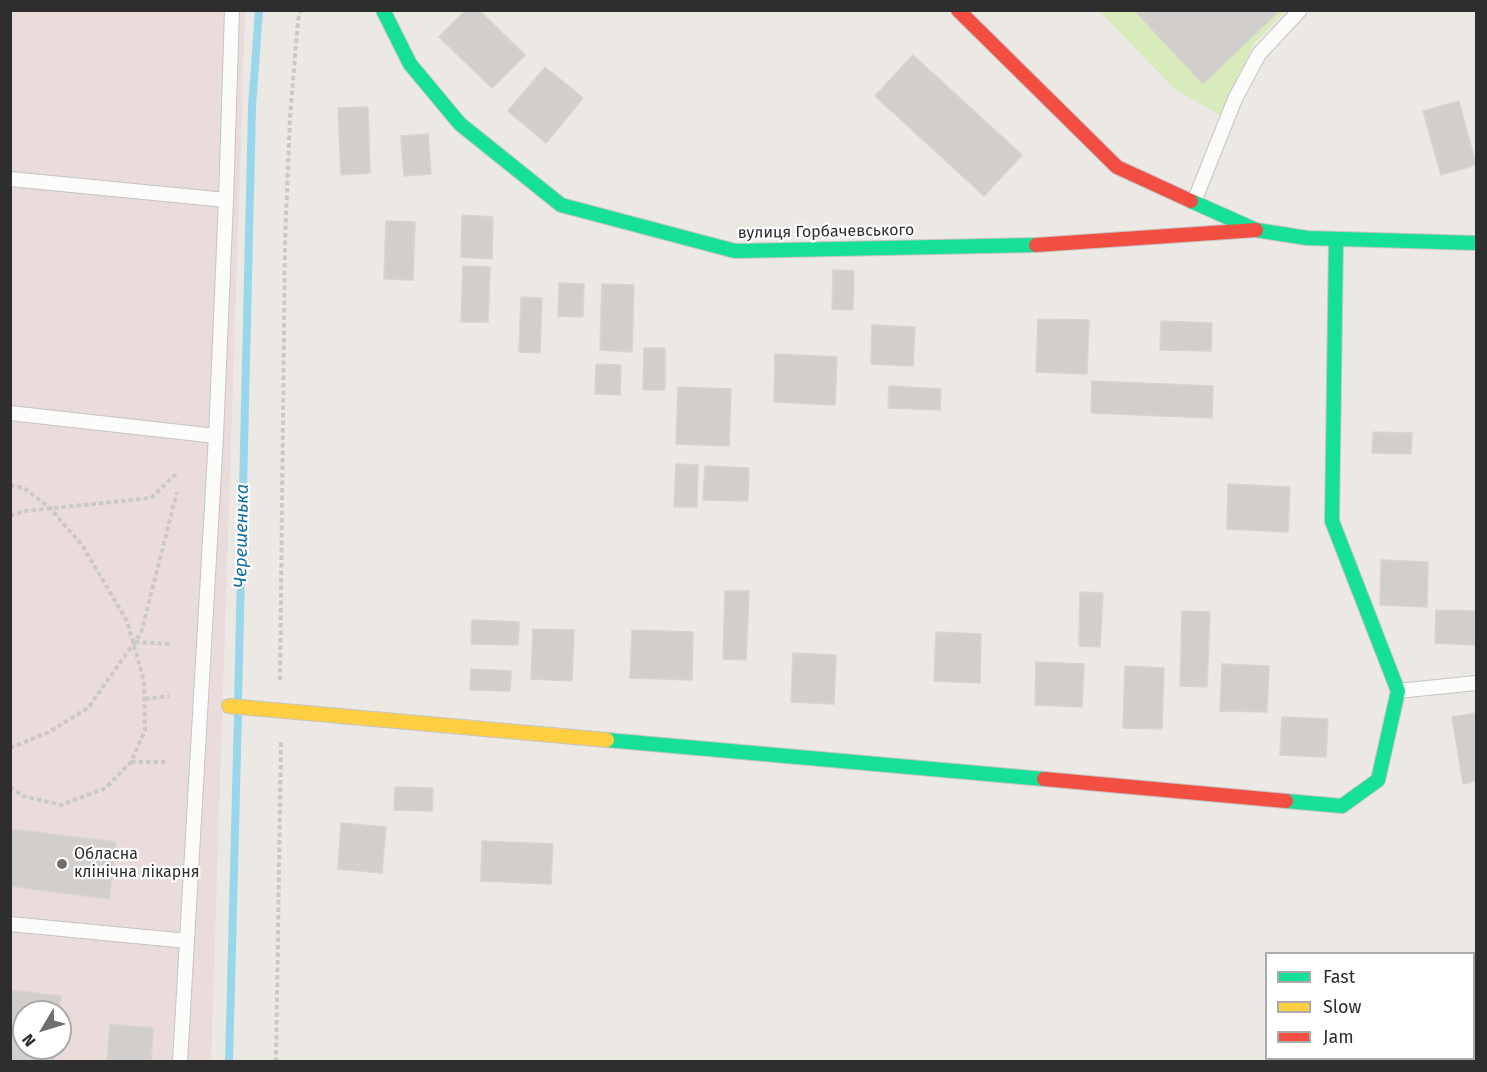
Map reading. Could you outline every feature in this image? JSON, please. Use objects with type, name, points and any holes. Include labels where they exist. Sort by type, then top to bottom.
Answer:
[{"type":"street","name":"вулиця Горбачевського","points":[[382,10],[410,64],[460,124],[561,205],[735,251],[1018,246],[1256,230]]},
{"type":"street","points":[[958,10],[1117,167],[1256,230],[1336,240],[1476,243]]},
{"type":"street","points":[[229,706],[1342,806],[1378,780],[1398,690],[1332,521],[1336,240]]},
{"type":"lane","points":[[180,1062],[216,436],[232,10]]},
{"type":"lane","points":[[1194,202],[1235,99],[1259,54],[1300,10]]},
{"type":"lane","points":[[10,178],[226,200]]},
{"type":"lane","points":[[10,413],[216,436]]},
{"type":"lane","points":[[1398,690],[1476,683]]},
{"type":"lane","points":[[10,924],[187,940]]},
{"type":"path","points":[[276,1062],[273,710],[290,117],[298,20],[302,10]]},
{"type":"path","points":[[10,516],[25,511],[152,498],[176,474]]},
{"type":"path","points":[[10,485],[24,488],[50,508],[82,545],[128,621],[144,681],[145,699],[145,730],[131,762],[106,788],[62,805],[23,796],[10,787]]},
{"type":"path","points":[[10,748],[49,732],[88,708],[141,633],[177,492]]},
{"type":"path","points":[[134,642],[171,644]]},
{"type":"path","points":[[145,699],[169,696]]},
{"type":"path","points":[[131,762],[167,762]]},
{"type":"shaded area","points":[[10,11],[245,11],[211,1061],[11,1061]]},
{"type":"green space","points":[[1099,11],[1285,11],[1253,45],[1220,115],[1175,89]]},
{"type":"building","points":[[466,10],[479,10],[525,55],[492,88],[439,37]]},
{"type":"building","points":[[1134,10],[1280,10],[1203,84]]},
{"type":"building","points":[[913,55],[1022,155],[984,196],[875,96]]},
{"type":"building","points":[[545,67],[583,98],[546,143],[508,111]]},
{"type":"building","points":[[1459,101],[1476,165],[1441,175],[1423,111]]},
{"type":"building","points":[[368,107],[370,173],[341,175],[338,108]]},
{"type":"building","points":[[428,134],[431,174],[404,176],[401,136]]},
{"type":"building","points":[[462,215],[493,217],[492,259],[461,257]]},
{"type":"building","points":[[386,221],[415,222],[413,280],[384,279]]},
{"type":"building","points":[[463,266],[490,267],[488,322],[461,322]]},
{"type":"building","points":[[833,270],[854,271],[853,310],[832,309]]},
{"type":"building","points":[[559,283],[584,284],[583,317],[558,316]]},
{"type":"building","points":[[602,284],[634,285],[632,352],[600,350]]},
{"type":"building","points":[[521,297],[542,298],[540,353],[519,352]]},
{"type":"building","points":[[1038,319],[1089,320],[1087,374],[1036,372]]},
{"type":"building","points":[[1161,321],[1212,323],[1211,351],[1160,350]]},
{"type":"building","points":[[872,325],[915,327],[913,366],[871,364]]},
{"type":"building","points":[[644,348],[665,348],[665,390],[643,390]]},
{"type":"building","points":[[775,354],[837,357],[835,405],[774,402]]},
{"type":"building","points":[[596,364],[621,365],[620,395],[595,394]]},
{"type":"building","points":[[1092,381],[1213,386],[1212,418],[1091,413]]},
{"type":"building","points":[[889,386],[941,389],[940,410],[888,408]]},
{"type":"building","points":[[678,387],[731,389],[729,446],[676,444]]},
{"type":"building","points":[[1373,432],[1412,433],[1411,454],[1372,453]]},
{"type":"building","points":[[676,464],[698,465],[697,507],[674,507]]},
{"type":"building","points":[[705,466],[749,468],[748,501],[703,500]]},
{"type":"building","points":[[1228,484],[1290,487],[1288,532],[1227,529]]},
{"type":"building","points":[[1381,560],[1428,562],[1427,607],[1380,605]]},
{"type":"building","points":[[725,591],[749,591],[746,660],[723,659]]},
{"type":"building","points":[[1080,592],[1103,593],[1100,647],[1079,646]]},
{"type":"building","points":[[1436,610],[1476,611],[1476,645],[1435,643]]},
{"type":"building","points":[[1182,611],[1210,612],[1207,687],[1180,686]]},
{"type":"building","points":[[472,620],[519,622],[518,645],[471,644]]},
{"type":"building","points":[[533,629],[574,630],[572,681],[531,679]]},
{"type":"building","points":[[632,630],[693,632],[692,680],[630,678]]},
{"type":"building","points":[[936,632],[981,634],[980,683],[934,681]]},
{"type":"building","points":[[793,653],[836,655],[834,704],[791,702]]},
{"type":"building","points":[[1036,662],[1084,664],[1082,707],[1035,705]]},
{"type":"building","points":[[1222,664],[1269,666],[1267,712],[1220,711]]},
{"type":"building","points":[[1125,666],[1164,668],[1162,729],[1123,728]]},
{"type":"building","points":[[471,669],[511,671],[510,691],[470,690]]},
{"type":"building","points":[[1476,713],[1476,781],[1463,784],[1452,717]]},
{"type":"building","points":[[1282,717],[1328,719],[1326,757],[1280,755]]},
{"type":"building","points":[[395,787],[433,788],[432,811],[394,810]]},
{"type":"building","points":[[341,823],[386,827],[382,873],[338,869]]},
{"type":"building","name":"Обласна клінічна лікарня","points":[[10,829],[116,842],[109,899],[10,886]]},
{"type":"building","points":[[482,841],[553,844],[551,884],[481,881]]},
{"type":"building","points":[[10,990],[61,996],[60,1000],[12,1000],[12,1060],[54,1060],[54,1062],[10,1062]]},
{"type":"building","points":[[110,1024],[153,1028],[151,1062],[107,1062]]},
{"type":"waterway","name":"Черешенька","points":[[238,701],[252,108],[259,10]]},
{"type":"waterway","name":"Черешенька","points":[[229,1062],[238,714]]},
{"type":"traffic: fast","points":[[383,10],[410,64],[460,124],[561,205],[735,251],[1036,245]]},
{"type":"traffic: fast","points":[[1191,201],[1256,230],[1307,238],[1476,243]]},
{"type":"traffic: fast","points":[[1286,801],[1342,806],[1378,780],[1398,691],[1332,521],[1336,240]]},
{"type":"traffic: fast","points":[[607,740],[1044,779]]},
{"type":"traffic: slow","points":[[229,706],[607,740]]},
{"type":"traffic: jam","points":[[958,10],[1117,167],[1191,201]]},
{"type":"traffic: jam","points":[[1036,245],[1256,230]]},
{"type":"traffic: jam","points":[[1044,779],[1286,801]]},
{"type":"place","name":"Обласна клінічна лікарня","points":[[62,864]]}]
